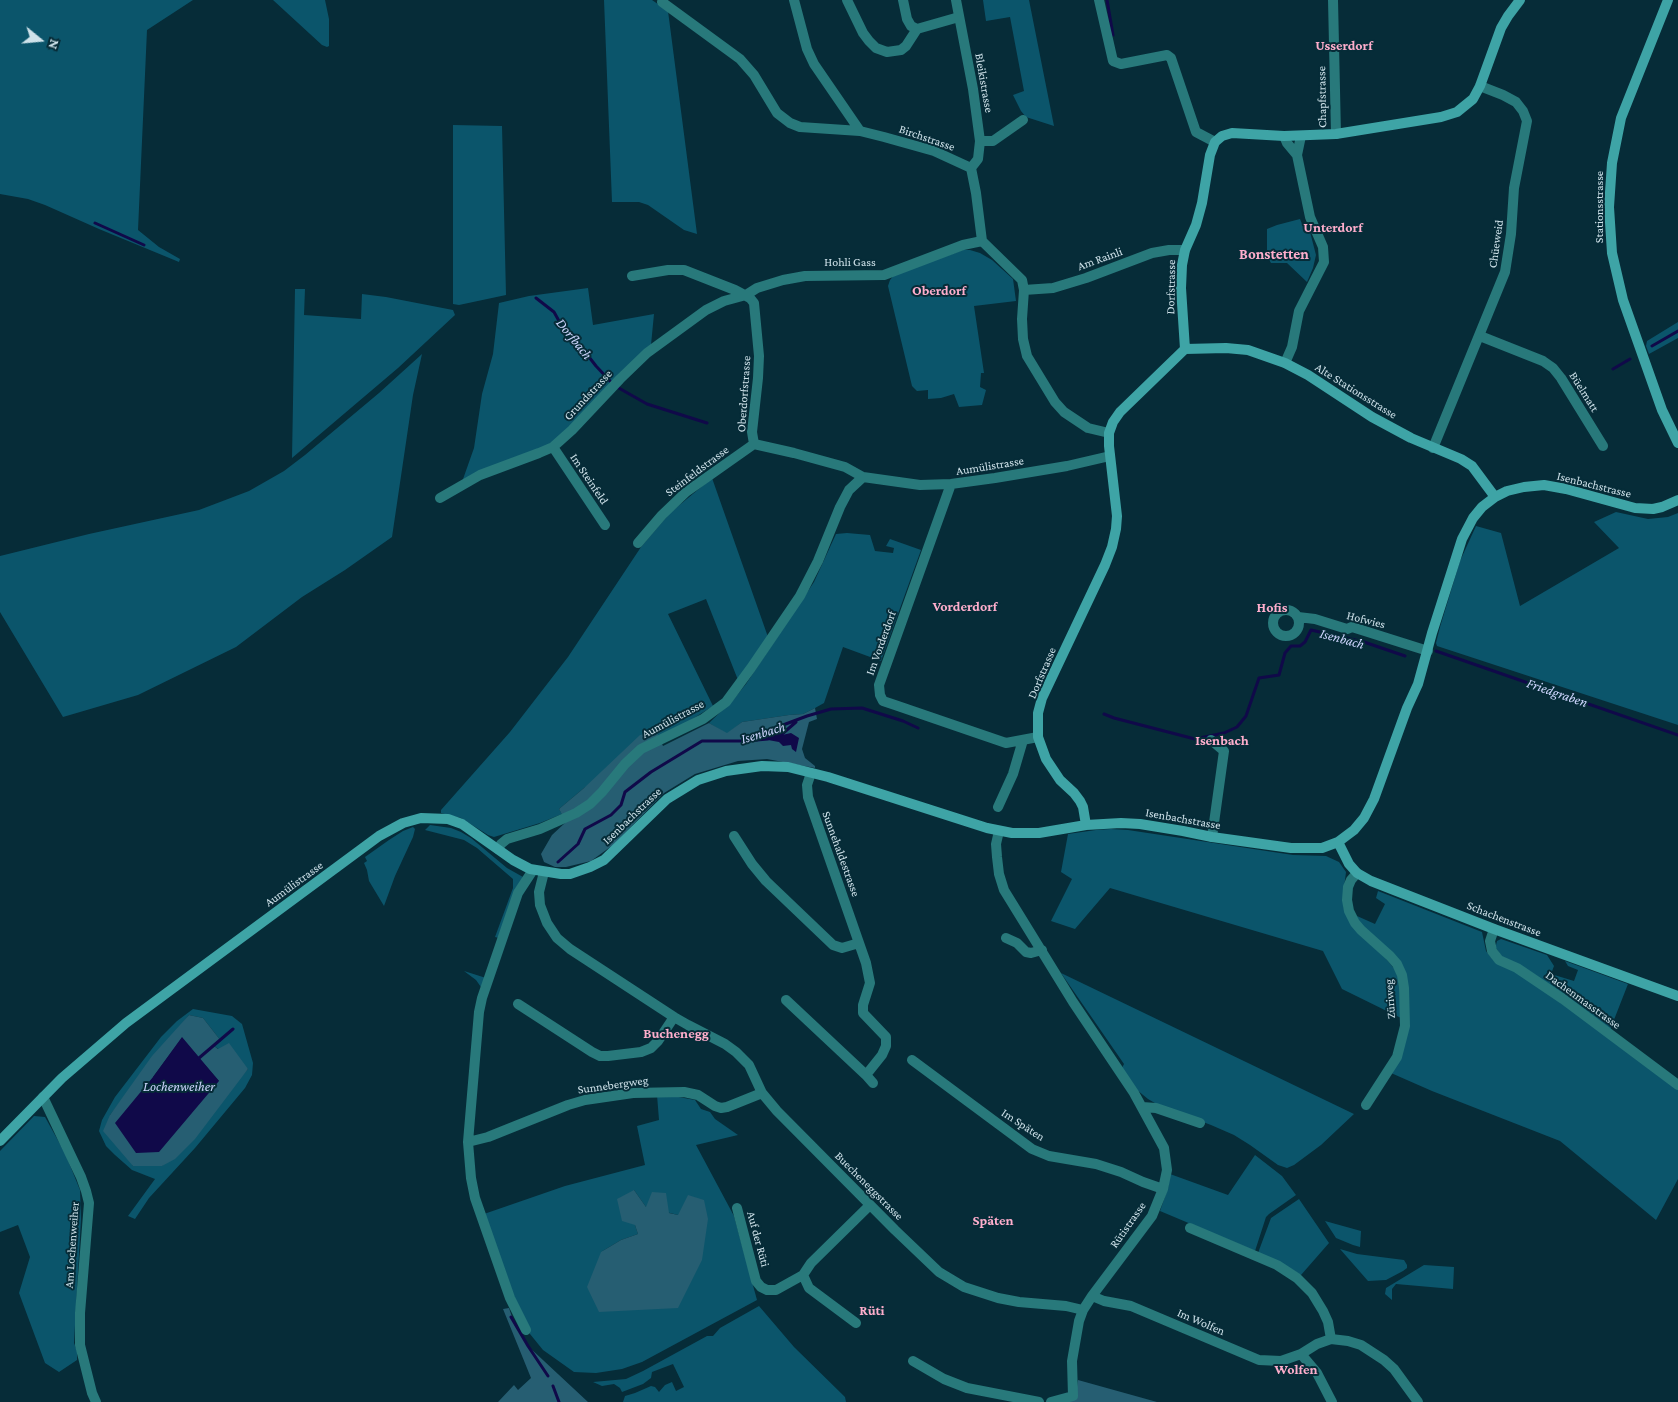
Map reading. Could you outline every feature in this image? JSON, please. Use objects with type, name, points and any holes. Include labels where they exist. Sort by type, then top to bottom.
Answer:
[{"type":"main road","points":[[1215,142],[1222,136],[1232,133],[1284,136],[1336,134],[1441,117],[1457,112],[1473,99],[1480,86],[1502,28],[1520,0]]},
{"type":"main road","name":"Stationsstrasse","points":[[1668,0],[1621,118],[1612,163],[1609,207],[1612,253],[1623,300],[1662,410],[1678,443]]},
{"type":"main road","name":"Dorfstrasse","points":[[1185,349],[1181,288],[1184,250],[1196,226],[1210,155],[1215,142]]},
{"type":"main road","name":"Alte Stationsstrasse","points":[[1185,349],[1226,348],[1248,350],[1285,363],[1308,375],[1372,417],[1411,438],[1462,459],[1472,466],[1495,497]]},
{"type":"main road","points":[[1109,433],[1113,422],[1120,412],[1185,349]]},
{"type":"main road","name":"Dorfstrasse","points":[[1086,825],[1080,801],[1050,767],[1038,737],[1038,713],[1042,698],[1112,547],[1117,516],[1109,433]]},
{"type":"main road","name":"Isenbachstrasse","points":[[498,849],[513,860],[533,870],[570,874],[597,864],[610,855],[667,798],[698,780],[726,771],[762,766],[788,767],[811,773],[999,831],[1039,833],[1102,823],[1140,824],[1212,837],[1302,849],[1322,848],[1338,842],[1354,830],[1364,818],[1374,799],[1407,708],[1418,684],[1442,598],[1462,539],[1473,518],[1482,507],[1495,497],[1524,487],[1544,485],[1644,509],[1662,508],[1678,500]]},
{"type":"main road","name":"Aumülistrasse","points":[[0,1140],[94,1049],[126,1023],[373,841],[395,827],[421,818],[448,819],[468,827],[498,849]]},
{"type":"main road","name":"Schachenstrasse","points":[[1338,842],[1349,864],[1357,873],[1371,881],[1494,929],[1678,996]]},
{"type":"street","points":[[794,0],[807,49],[814,64],[860,131]]},
{"type":"street","points":[[847,0],[864,33],[876,48],[887,52],[901,50],[910,42],[917,29],[959,17]]},
{"type":"street","points":[[903,0],[907,19],[917,29]]},
{"type":"street","name":"Bleikistrasse","points":[[956,0],[973,89],[980,141],[978,159],[971,168]]},
{"type":"street","points":[[1099,0],[1113,61],[1121,64],[1166,55],[1171,58],[1196,132],[1215,142]]},
{"type":"street","name":"Chapfstrasse","points":[[1333,0],[1336,134]]},
{"type":"street","name":"Birchstrasse","points":[[662,2],[740,58],[750,69],[777,113],[784,119],[800,127],[860,131],[934,151],[971,168]]},
{"type":"street","name":"Chüeweid","points":[[1433,448],[1480,336],[1507,264],[1514,188],[1527,121],[1523,111],[1516,102],[1504,95],[1480,86]]},
{"type":"street","points":[[980,141],[993,141],[1023,120]]},
{"type":"street","points":[[1284,136],[1286,143],[1297,155]]},
{"type":"street","points":[[1285,363],[1292,347],[1299,311],[1324,262],[1323,247],[1310,217],[1297,155],[1301,136]]},
{"type":"street","points":[[971,168],[982,241],[1022,280],[1024,290],[1022,339],[1027,356],[1055,402],[1064,412],[1088,428],[1109,433]]},
{"type":"street","name":"Hohli Gass","points":[[746,295],[757,288],[783,280],[806,276],[884,275],[963,245],[982,241]]},
{"type":"street","name":"Am Rainli","points":[[1024,290],[1054,288],[1152,253],[1184,250]]},
{"type":"street","points":[[632,276],[668,270],[684,270],[693,272],[746,295]]},
{"type":"street","name":"Oberdorfstrasse","points":[[746,295],[754,303],[759,356],[752,432],[754,444],[845,467],[863,477]]},
{"type":"street","name":"Grundstrasse","points":[[440,498],[480,475],[540,454],[553,447],[647,354],[706,310],[724,301],[746,295]]},
{"type":"street","name":"Büelmatt","points":[[1480,336],[1543,361],[1553,368],[1603,446]]},
{"type":"street","name":"Steinfeldstrasse","points":[[638,543],[662,515],[686,492],[754,444]]},
{"type":"street","name":"Im Steinfeld","points":[[553,447],[606,525]]},
{"type":"street","name":"Aumülistrasse","points":[[498,849],[507,839],[540,829],[576,814],[590,804],[625,764],[642,750],[703,719],[726,702],[800,596],[818,561],[849,490],[863,477],[920,485],[951,484],[1067,466],[1110,456]]},
{"type":"street","name":"Im Vorderdorf","points":[[951,484],[878,691],[884,701],[894,706],[1006,743],[1023,740]]},
{"type":"street","name":"Hofwies","points":[[1298,617],[1311,618],[1348,629],[1352,627],[1428,651]]},
{"type":"street","points":[[998,807],[1012,774],[1023,740],[1038,737]]},
{"type":"street","points":[[1211,740],[1224,751],[1212,837]]},
{"type":"street","name":"Sunnehaldestrasse","points":[[786,1000],[869,1079],[886,1046],[886,1038],[863,1013],[863,1005],[870,983],[866,963],[808,797],[807,785],[811,773]]},
{"type":"street","name":"Rütistrasse","points":[[999,831],[996,844],[997,857],[999,874],[1004,890],[1072,1002],[1134,1092],[1164,1148],[1167,1170],[1163,1189],[1152,1216],[1083,1310],[1079,1321],[1072,1361],[1073,1396],[1051,1402]]},
{"type":"street","points":[[734,836],[752,864],[766,881],[832,944],[842,948],[859,943]]},
{"type":"street","points":[[526,1330],[510,1298],[476,1198],[470,1172],[468,1142],[478,1021],[482,998],[518,893],[533,870]]},
{"type":"street","name":"Buecheneggstrasse","points":[[544,872],[539,892],[540,905],[547,924],[557,938],[570,949],[674,1017],[725,1044],[736,1052],[749,1065],[762,1093],[777,1111],[927,1262],[952,1281],[976,1292],[1019,1302],[1066,1306],[1083,1310]]},
{"type":"street","name":"Züriweg","points":[[1357,873],[1350,880],[1348,887],[1347,900],[1349,911],[1361,930],[1390,956],[1396,964],[1402,975],[1404,988],[1404,1026],[1398,1056],[1366,1106]]},
{"type":"street","name":"Dachenmasstrasse","points":[[1494,929],[1490,941],[1492,951],[1499,960],[1516,968],[1563,999],[1678,1085]]},
{"type":"street","points":[[1006,938],[1017,943],[1026,952],[1031,953],[1042,950]]},
{"type":"street","points":[[518,1004],[600,1056],[641,1052],[651,1048],[674,1017]]},
{"type":"street","name":"Im Späten","points":[[912,1060],[1032,1149],[1049,1156],[1096,1164],[1163,1189]]},
{"type":"street","name":"Sunnebergweg","points":[[468,1142],[488,1137],[585,1100],[632,1094],[684,1092],[698,1095],[721,1108],[762,1093]]},
{"type":"street","name":"Am Lochenweiher","points":[[43,1097],[81,1177],[89,1203],[80,1313],[80,1345],[96,1402]]},
{"type":"street","points":[[1142,1107],[1156,1108],[1200,1123]]},
{"type":"street","name":"Auf der Rüti","points":[[737,1208],[756,1281],[767,1290],[776,1290],[803,1275],[811,1263],[870,1205]]},
{"type":"street","points":[[1190,1228],[1277,1265],[1297,1278],[1312,1293],[1323,1311],[1328,1322],[1331,1339],[1361,1345],[1384,1360],[1394,1369],[1418,1402]]},
{"type":"street","points":[[803,1275],[809,1288],[856,1323]]},
{"type":"street","name":"Im Wolfen","points":[[1092,1296],[1104,1301],[1131,1306],[1259,1360],[1281,1361],[1301,1354],[1317,1344],[1331,1339]]},
{"type":"street","points":[[1301,1354],[1317,1373],[1332,1402]]},
{"type":"street","points":[[913,1361],[944,1379],[967,1388],[1039,1402]]},
{"type":"shaded area","points":[[0,0],[193,0],[147,30],[138,230],[159,247],[180,259],[179,262],[45,205],[28,199],[0,194]]},
{"type":"shaded area","points":[[273,0],[325,0],[329,19],[329,46],[322,45]]},
{"type":"shaded area","points":[[604,0],[652,0],[668,11],[697,234],[684,230],[648,205],[639,202],[612,202]]},
{"type":"shaded area","points":[[983,0],[1029,0],[1054,126],[1026,117],[1021,111],[1013,95],[1024,91],[1010,17],[986,21]]},
{"type":"shaded area","points":[[453,125],[502,126],[506,295],[459,305],[453,304]]},
{"type":"shaded area","points":[[1300,219],[1304,229],[1309,228],[1316,255],[1307,282],[1287,263],[1271,263],[1267,256],[1267,229]]},
{"type":"shaded area","points":[[963,250],[980,253],[992,260],[1013,279],[1016,301],[974,306],[984,373],[981,373],[980,387],[986,390],[982,405],[959,407],[954,394],[928,399],[928,390],[917,391],[912,386],[888,286],[894,275]]},
{"type":"shaded area","points":[[588,288],[593,325],[654,314],[651,345],[563,434],[545,447],[462,482],[474,448],[482,394],[493,354],[499,303],[529,296]]},
{"type":"shaded area","points":[[295,289],[305,289],[304,315],[361,319],[362,294],[453,310],[455,315],[398,368],[292,458]]},
{"type":"shaded area","points":[[1678,322],[1678,338],[1649,354],[1646,346],[1647,341]]},
{"type":"shaded area","points":[[422,354],[413,395],[392,537],[302,597],[236,647],[138,695],[63,717],[0,612],[0,556],[199,510],[249,491],[284,471],[305,455]]},
{"type":"shaded area","points":[[712,478],[768,637],[738,680],[706,599],[668,614],[713,706],[584,788],[559,809],[562,814],[540,823],[494,837],[461,818],[441,813],[441,810],[510,732],[568,657],[641,547],[670,513]]},
{"type":"shaded area","points":[[1616,512],[1648,519],[1668,517],[1678,513],[1678,725],[1437,646],[1440,627],[1460,561],[1476,526],[1501,533],[1520,606],[1619,548],[1594,522]]},
{"type":"shaded area","points":[[836,534],[870,535],[875,551],[893,553],[894,548],[886,546],[890,539],[921,550],[881,661],[843,647],[824,703],[803,714],[742,722],[727,734],[709,723],[733,700],[746,684],[814,582]]},
{"type":"shaded area","points":[[815,708],[817,719],[809,722],[802,749],[805,758],[815,768],[767,759],[738,761],[695,774],[664,793],[613,845],[591,861],[566,867],[555,867],[544,862],[541,854],[552,835],[566,822],[559,809],[640,735],[656,731],[663,746],[709,723],[727,733],[742,722],[803,714]]},
{"type":"shaded area","points":[[430,825],[451,828],[461,832],[507,868],[523,877],[483,990],[476,980],[464,971],[486,978],[499,938],[495,937],[513,888],[513,879],[477,848],[464,840],[425,830]]},
{"type":"shaded area","points":[[413,827],[415,829],[413,837],[384,906],[369,881],[364,863],[367,861],[365,857],[403,831]]},
{"type":"shaded area","points":[[1111,829],[1293,855],[1326,856],[1339,862],[1346,872],[1343,896],[1344,909],[1398,973],[1401,1018],[1342,989],[1323,951],[1110,888],[1075,929],[1051,921],[1072,879],[1061,872],[1068,834]]},
{"type":"shaded area","points":[[1378,891],[1482,932],[1486,951],[1495,962],[1515,971],[1552,996],[1678,1089],[1678,1179],[1656,1220],[1560,1141],[1391,1073],[1400,1059],[1404,972],[1361,926],[1357,916],[1375,924],[1385,904],[1376,898]]},
{"type":"shaded area","points":[[1501,939],[1547,955],[1554,966],[1551,974],[1574,981],[1578,970],[1568,966],[1565,961],[1628,984],[1610,1030],[1502,957],[1496,948],[1497,941]]},
{"type":"shaded area","points":[[1061,973],[1354,1114],[1321,1145],[1294,1165],[1287,1168],[1278,1165],[1234,1135],[1160,1106],[1137,1090],[1122,1068],[1124,1064]]},
{"type":"shaded area","points":[[193,1009],[232,1016],[242,1024],[253,1063],[252,1075],[245,1088],[195,1148],[149,1198],[135,1219],[128,1216],[155,1179],[132,1170],[106,1146],[99,1131],[102,1120],[115,1097],[161,1037],[177,1021]],"holes":[[[189,1015],[203,1018],[221,1041],[214,1046],[248,1069],[162,1166],[133,1166],[110,1115]]]},
{"type":"shaded area","points":[[189,1015],[203,1018],[221,1041],[214,1046],[218,1049],[229,1043],[248,1069],[195,1139],[175,1159],[162,1166],[133,1166],[103,1131],[110,1115],[152,1056]],"holes":[[[182,1038],[219,1081],[153,1077]]]},
{"type":"shaded area","points":[[662,1094],[695,1100],[701,1109],[710,1112],[715,1119],[738,1135],[696,1145],[734,1216],[757,1300],[642,1362],[622,1369],[596,1373],[574,1372],[543,1350],[530,1334],[512,1298],[484,1214],[565,1186],[645,1165],[637,1126],[659,1120],[657,1095]],"holes":[[[634,1190],[646,1207],[678,1215],[601,1252],[621,1240],[638,1234],[635,1225]]]},
{"type":"shaded area","points":[[34,1116],[45,1117],[65,1153],[80,1190],[81,1219],[74,1343],[77,1351],[77,1360],[59,1372],[45,1363],[19,1293],[30,1257],[18,1225],[0,1232],[0,1151]]},
{"type":"shaded area","points":[[1255,1155],[1282,1176],[1296,1195],[1266,1217],[1255,1251],[1160,1211],[1168,1188],[1170,1174],[1228,1195]]},
{"type":"shaded area","points":[[634,1190],[646,1207],[652,1192],[666,1193],[669,1213],[678,1215],[688,1195],[704,1200],[708,1219],[702,1260],[678,1308],[599,1312],[587,1287],[601,1252],[621,1240],[638,1234],[635,1225],[622,1221],[617,1199]]},
{"type":"shaded area","points":[[1299,1199],[1329,1243],[1301,1275],[1258,1253],[1271,1218]]},
{"type":"shaded area","points":[[1325,1221],[1361,1231],[1360,1247],[1336,1238]]},
{"type":"shaded area","points":[[1340,1249],[1357,1254],[1404,1260],[1407,1268],[1386,1280],[1368,1281]]},
{"type":"shaded area","points":[[1424,1265],[1454,1267],[1453,1289],[1396,1284],[1392,1289],[1392,1300],[1385,1294],[1386,1288]]},
{"type":"shaded area","points":[[759,1306],[794,1347],[845,1397],[846,1402],[623,1402],[625,1396],[651,1386],[655,1387],[659,1392],[665,1385],[672,1382],[676,1391],[684,1387],[673,1364],[652,1372],[651,1378],[643,1384],[622,1392],[614,1384],[602,1386],[593,1382],[626,1379],[707,1336],[713,1336],[720,1328]]},
{"type":"shaded area","points":[[509,1308],[515,1326],[529,1347],[588,1402],[498,1402],[514,1385],[518,1390],[531,1378],[503,1309]]},
{"type":"shaded area","points":[[1078,1380],[1157,1402],[1046,1402],[1076,1394]]},
{"type":"water","points":[[777,733],[782,735],[791,733],[799,738],[796,752],[792,749],[791,745],[783,746],[779,742],[768,740],[769,735]]},
{"type":"water","name":"Lochenweiher","points":[[182,1037],[219,1081],[159,1152],[136,1153],[115,1123],[153,1077]]},
{"type":"waterway","points":[[1107,0],[1113,35]]},
{"type":"waterway","name":"Dorfbach","points":[[95,223],[144,245]]},
{"type":"waterway","name":"Dorfbach","points":[[536,298],[554,312],[564,330],[575,339],[610,381]]},
{"type":"waterway","name":"Dorfbach","points":[[1652,346],[1678,331]]},
{"type":"waterway","name":"Dorfbach","points":[[1613,369],[1630,359]]},
{"type":"waterway","name":"Dorfbach","points":[[617,387],[647,404],[707,423]]},
{"type":"waterway","name":"Isenbach","points":[[1104,714],[1195,739],[1224,733],[1237,727],[1246,716],[1259,678],[1279,675],[1285,653],[1291,646],[1300,646],[1305,642],[1311,630],[1364,642],[1405,656]]},
{"type":"waterway","name":"Friedgraben","points":[[1436,651],[1678,735]]},
{"type":"waterway","name":"Isenbach","points":[[558,862],[578,844],[585,829],[611,815],[621,805],[625,792],[651,772],[702,741],[744,741],[807,716],[831,709],[862,708],[903,721],[918,728]]},
{"type":"waterway","points":[[781,735],[796,722]]},
{"type":"waterway","name":"Isenbach","points":[[745,741],[768,739]]},
{"type":"waterway","name":"Isenbach","points":[[199,1058],[233,1029]]},
{"type":"waterway","points":[[511,1317],[548,1376]]},
{"type":"waterway","points":[[553,1386],[559,1402]]},
{"type":"district","name":"Usserdorf","points":[[1344,46]]},
{"type":"district","name":"Unterdorf","points":[[1333,228]]},
{"type":"district","name":"Bonstetten","points":[[1274,254]]},
{"type":"district","name":"Oberdorf","points":[[939,291]]},
{"type":"district","name":"Vorderdorf","points":[[965,607]]},
{"type":"district","name":"Hofis","points":[[1272,608]]},
{"type":"district","name":"Isenbach","points":[[1222,741]]},
{"type":"district","name":"Buchenegg","points":[[676,1034]]},
{"type":"district","name":"Späten","points":[[993,1221]]},
{"type":"district","name":"Rüti","points":[[872,1311]]},
{"type":"district","name":"Wolfen","points":[[1296,1370]]}]
